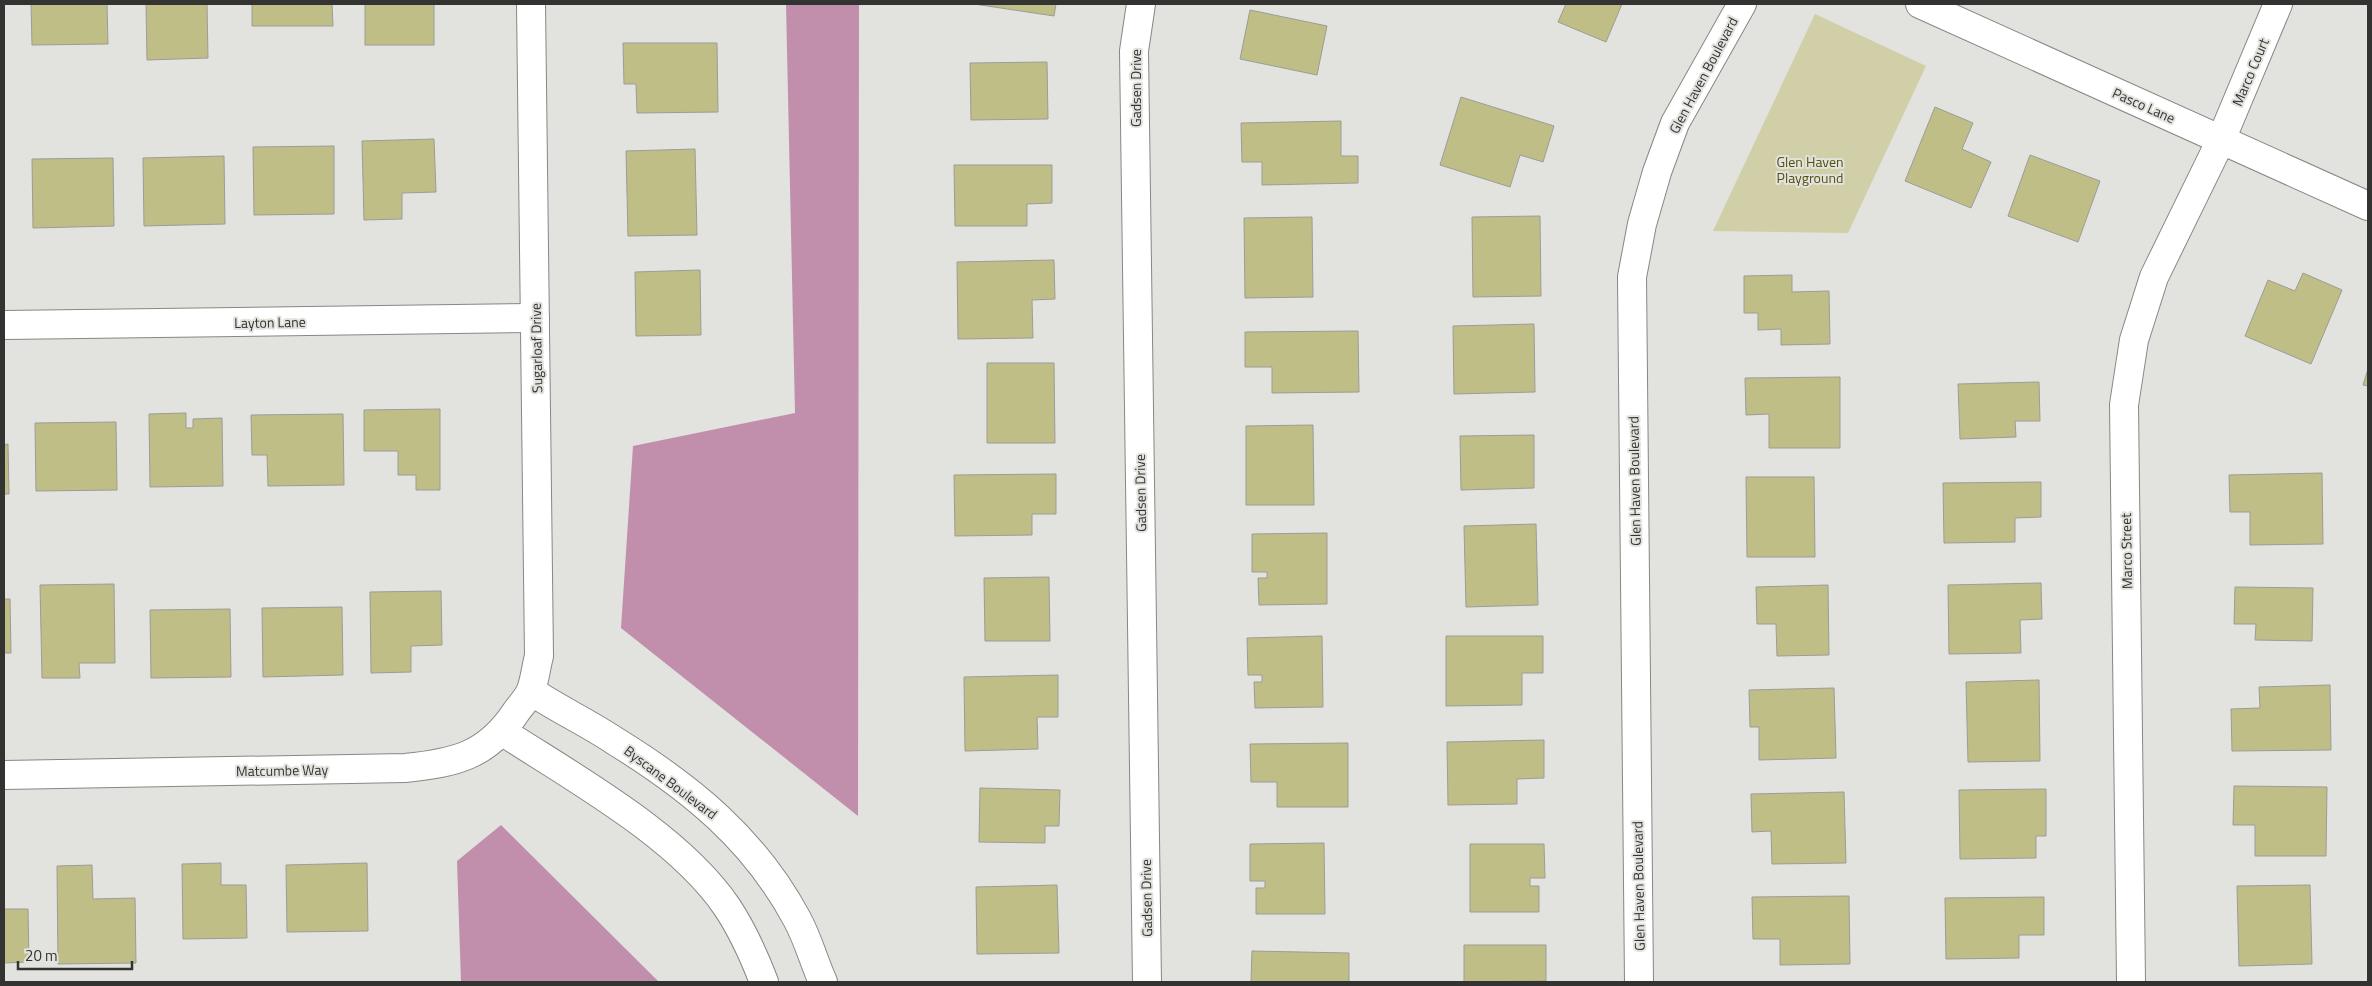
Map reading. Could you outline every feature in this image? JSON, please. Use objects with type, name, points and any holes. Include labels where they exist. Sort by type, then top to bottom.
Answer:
[{"type":"street","name":"Sugarloaf Drive","points":[[530,4],[539,648],[530,691]]},
{"type":"street","name":"Gadsen Drive","points":[[1141,4],[1134,52],[1147,982]]},
{"type":"street","name":"Glen Haven Boulevard","points":[[1639,982],[1632,277],[1645,215],[1657,172],[1675,122],[1742,4]]},
{"type":"street","name":"Pasco Lane","points":[[1920,4],[2368,206]]},
{"type":"street","name":"Marco Court","points":[[2221,140],[2278,4]]},
{"type":"street","name":"Marco Street","points":[[2131,982],[2124,406],[2134,340],[2154,277],[2221,140]]},
{"type":"street","name":"Layton Lane","points":[[4,325],[535,318]]},
{"type":"street","name":"Matcumbe Way","points":[[4,775],[414,767],[459,758],[481,749],[503,732],[530,691]]},
{"type":"street","name":"Byscane Boulevard","points":[[530,691],[614,740],[667,775],[706,805],[740,837],[765,868],[798,920],[823,982]]},
{"type":"street","points":[[503,732],[639,822],[688,861],[727,906],[752,948],[764,982]]},
{"type":"green space","name":"Glen Haven Playground","points":[[1815,14],[1926,66],[1848,233],[1713,231]]},
{"type":"shaded area","points":[[786,4],[859,4],[858,816],[621,628],[633,446],[795,413]]},
{"type":"shaded area","points":[[501,825],[659,982],[461,982],[457,861]]},
{"type":"building","points":[[31,4],[107,4],[108,44],[32,45]]},
{"type":"building","points":[[146,4],[207,4],[208,58],[147,60]]},
{"type":"building","points":[[252,4],[332,4],[333,26],[252,26]]},
{"type":"building","points":[[365,4],[434,4],[434,45],[365,45]]},
{"type":"building","points":[[974,4],[1056,4],[1054,16]]},
{"type":"building","points":[[1566,4],[1622,4],[1606,42],[1558,22]]},
{"type":"building","points":[[1250,10],[1327,26],[1317,75],[1240,59]]},
{"type":"building","points":[[623,43],[717,43],[718,112],[637,113],[636,84],[624,84]]},
{"type":"building","points":[[1047,62],[1048,119],[971,120],[970,63]]},
{"type":"building","points":[[1461,97],[1554,126],[1543,162],[1520,155],[1510,187],[1440,165]]},
{"type":"building","points":[[1935,107],[1973,123],[1962,149],[1991,162],[1971,208],[1905,181]]},
{"type":"building","points":[[1341,121],[1341,156],[1358,156],[1358,183],[1262,185],[1262,162],[1242,162],[1241,123]]},
{"type":"building","points":[[434,139],[436,192],[402,193],[402,219],[364,220],[362,141]]},
{"type":"building","points":[[334,146],[334,214],[254,215],[253,147]]},
{"type":"building","points":[[695,149],[697,235],[628,236],[626,151]]},
{"type":"building","points":[[2030,155],[2100,181],[2078,242],[2008,216]]},
{"type":"building","points":[[224,156],[225,224],[144,226],[143,158]]},
{"type":"building","points":[[113,158],[114,226],[33,228],[32,159]]},
{"type":"building","points":[[954,165],[1052,165],[1052,203],[1027,204],[1027,226],[955,226]]},
{"type":"building","points":[[1540,216],[1541,296],[1473,297],[1472,217]]},
{"type":"building","points":[[1312,217],[1313,297],[1245,298],[1244,218]]},
{"type":"building","points":[[1054,260],[1055,299],[1032,300],[1033,338],[958,339],[957,262]]},
{"type":"building","points":[[700,270],[701,335],[636,336],[635,272]]},
{"type":"building","points":[[2303,273],[2342,290],[2311,364],[2245,336],[2268,280],[2295,291]]},
{"type":"building","points":[[1792,275],[1792,292],[1829,291],[1830,344],[1781,345],[1781,329],[1758,330],[1758,313],[1744,313],[1744,276]]},
{"type":"building","points":[[1534,324],[1535,392],[1454,394],[1453,326]]},
{"type":"building","points":[[1358,331],[1359,392],[1272,393],[1272,367],[1245,367],[1245,332]]},
{"type":"building","points":[[987,363],[1054,363],[1055,443],[987,443]]},
{"type":"building","points":[[2368,369],[2368,386],[2363,385]]},
{"type":"building","points":[[1840,377],[1840,448],[1769,448],[1769,414],[1746,415],[1745,378]]},
{"type":"building","points":[[2039,382],[2040,421],[2015,421],[2016,437],[1960,439],[1958,384]]},
{"type":"building","points":[[440,409],[440,490],[416,490],[416,475],[398,475],[398,451],[364,451],[364,410]]},
{"type":"building","points":[[186,413],[186,428],[193,428],[193,419],[222,418],[223,486],[150,487],[149,414]]},
{"type":"building","points":[[343,414],[344,485],[268,486],[267,455],[252,455],[251,415]]},
{"type":"building","points":[[116,422],[117,490],[36,491],[35,423]]},
{"type":"building","points":[[1313,425],[1314,505],[1246,505],[1246,426]]},
{"type":"building","points":[[1534,435],[1534,488],[1461,490],[1460,436]]},
{"type":"building","points":[[8,444],[9,494],[4,494],[4,445]]},
{"type":"building","points":[[2322,473],[2323,544],[2250,545],[2250,512],[2230,512],[2229,475]]},
{"type":"building","points":[[1056,474],[1056,514],[1032,514],[1032,535],[955,536],[954,475]]},
{"type":"building","points":[[1746,477],[1814,477],[1815,557],[1747,557]]},
{"type":"building","points":[[2041,482],[2041,517],[2015,518],[2015,542],[1944,543],[1943,483]]},
{"type":"building","points":[[1536,524],[1538,605],[1466,607],[1464,526]]},
{"type":"building","points":[[1327,533],[1327,604],[1259,605],[1258,578],[1267,578],[1267,572],[1252,572],[1252,534]]},
{"type":"building","points":[[1049,577],[1050,641],[985,641],[984,578]]},
{"type":"building","points":[[2041,583],[2042,619],[2020,620],[2021,653],[1949,654],[1948,585]]},
{"type":"building","points":[[114,584],[115,663],[79,663],[80,678],[42,678],[40,585]]},
{"type":"building","points":[[1828,585],[1829,655],[1777,656],[1776,624],[1757,624],[1756,587]]},
{"type":"building","points":[[2235,587],[2313,588],[2312,641],[2255,640],[2256,624],[2234,624]]},
{"type":"building","points":[[441,591],[442,645],[411,646],[411,672],[371,673],[370,592]]},
{"type":"building","points":[[4,599],[10,599],[11,653],[4,653]]},
{"type":"building","points":[[342,607],[343,675],[263,677],[262,608]]},
{"type":"building","points":[[230,609],[231,677],[151,678],[150,610]]},
{"type":"building","points":[[1322,636],[1323,707],[1255,708],[1254,682],[1262,682],[1262,675],[1248,675],[1247,638]]},
{"type":"building","points":[[1446,636],[1543,636],[1543,673],[1522,673],[1522,705],[1446,706]]},
{"type":"building","points":[[1058,675],[1058,717],[1037,717],[1038,749],[965,751],[964,677]]},
{"type":"building","points":[[2039,680],[2040,761],[1968,762],[1966,682]]},
{"type":"building","points":[[2330,685],[2331,750],[2232,751],[2231,709],[2260,708],[2259,687]]},
{"type":"building","points":[[1834,688],[1836,758],[1759,760],[1759,727],[1750,727],[1749,690]]},
{"type":"building","points":[[1544,740],[1544,778],[1517,779],[1517,804],[1448,805],[1447,742]]},
{"type":"building","points":[[1348,743],[1348,807],[1277,807],[1277,782],[1251,782],[1250,744]]},
{"type":"building","points":[[2234,786],[2327,787],[2326,856],[2255,856],[2255,825],[2233,825]]},
{"type":"building","points":[[980,788],[1060,790],[1059,826],[1045,826],[1045,843],[979,842]]},
{"type":"building","points":[[2046,789],[2046,836],[2036,836],[2036,858],[1960,859],[1959,790]]},
{"type":"building","points":[[1844,792],[1846,863],[1772,864],[1771,831],[1752,832],[1751,794]]},
{"type":"building","points":[[1324,843],[1325,914],[1256,914],[1256,888],[1265,888],[1265,881],[1250,881],[1250,844]]},
{"type":"building","points":[[1470,844],[1544,844],[1545,878],[1530,878],[1530,886],[1539,886],[1539,912],[1470,912]]},
{"type":"building","points":[[221,863],[221,885],[246,885],[247,938],[183,939],[182,864]]},
{"type":"building","points":[[367,863],[368,931],[287,932],[286,865]]},
{"type":"building","points":[[92,865],[93,899],[135,898],[136,963],[58,964],[57,866]]},
{"type":"building","points":[[1057,885],[1059,953],[977,954],[976,887]]},
{"type":"building","points":[[2310,885],[2312,964],[2239,966],[2237,886]]},
{"type":"building","points":[[1849,896],[1850,964],[1780,965],[1780,939],[1753,939],[1752,897]]},
{"type":"building","points":[[2044,897],[2044,935],[2019,935],[2019,958],[1946,959],[1945,898]]},
{"type":"building","points":[[4,909],[28,909],[29,962],[4,963]]},
{"type":"building","points":[[1464,945],[1546,945],[1546,981],[1464,982]]},
{"type":"building","points":[[1252,951],[1349,953],[1349,982],[1251,982]]}]
